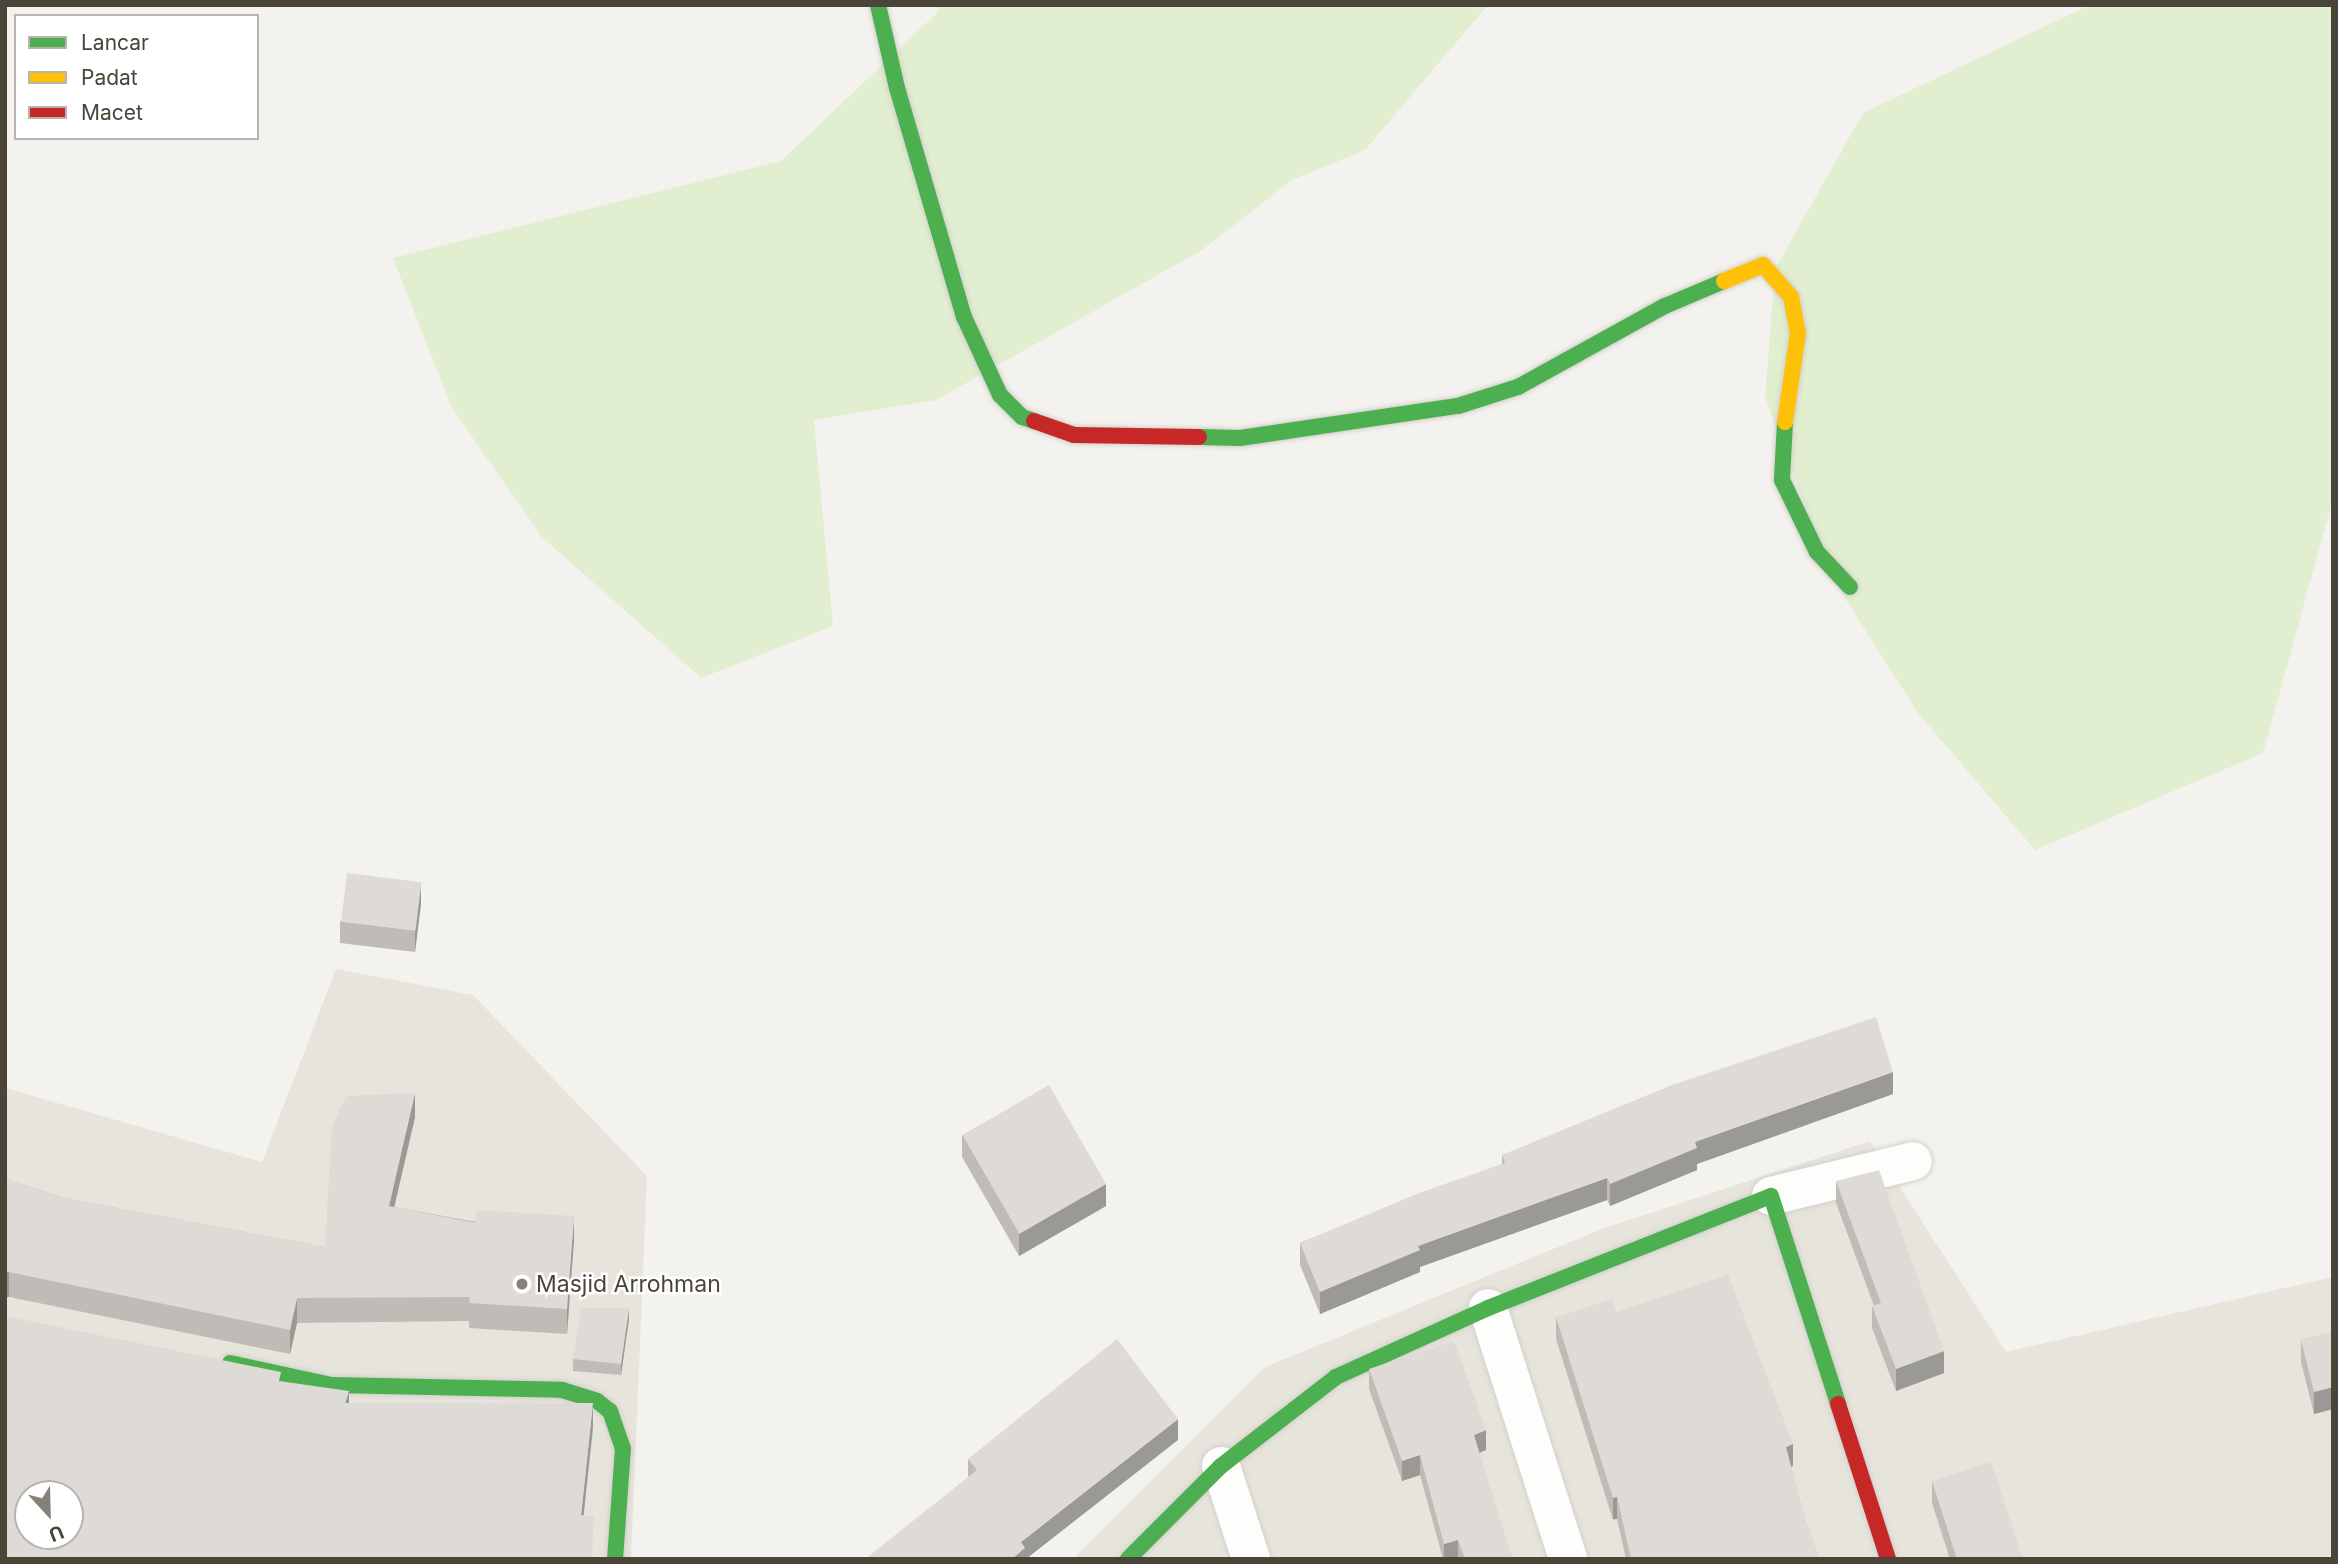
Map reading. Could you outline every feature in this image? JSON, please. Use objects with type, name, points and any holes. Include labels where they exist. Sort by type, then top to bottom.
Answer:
[{"type":"street","points":[[878,5],[897,88],[964,317],[1000,395],[1022,417],[1074,435],[1240,438],[1458,406],[1518,387],[1665,306],[1763,265],[1791,297],[1798,333],[1786,390],[1782,480],[1817,552],[1850,587]]},
{"type":"street","points":[[1128,1559],[1221,1466],[1336,1377],[1488,1308],[1771,1196],[1913,1161]]},
{"type":"street","points":[[1771,1196],[1888,1559]]},
{"type":"street","points":[[1488,1308],[1569,1559]]},
{"type":"street","points":[[211,1359],[332,1385],[562,1390],[597,1401],[610,1411],[623,1448],[615,1559]]},
{"type":"street","points":[[1221,1466],[1251,1559]]},
{"type":"shaded area","points":[[336,969],[473,995],[647,1176],[631,1559],[5,1559],[5,1088],[262,1162]]},
{"type":"shaded area","points":[[1870,1141],[2006,1352],[2333,1277],[2333,1559],[1073,1559],[1265,1367],[1602,1229]]},
{"type":"green space","points":[[939,5],[1488,5],[1365,150],[1292,180],[1202,250],[936,400],[814,420],[833,626],[701,678],[542,537],[452,408],[393,258],[781,161],[937,13]]},
{"type":"green space","points":[[2090,5],[2333,5],[2333,499],[2263,753],[2035,850],[1918,713],[1832,578],[1765,397],[1775,269],[1863,113]]},
{"type":"building","points":[[347,873],[421,882],[415,931],[341,922]]},
{"type":"building","points":[[1876,1017],[1893,1072],[1695,1142],[1697,1148],[1610,1184],[1607,1178],[1418,1246],[1420,1250],[1320,1292],[1300,1243],[1419,1193],[1505,1163],[1502,1155],[1672,1085]]},
{"type":"building","points":[[1049,1085],[1106,1184],[1019,1234],[962,1135]]},
{"type":"building","points":[[415,1093],[389,1206],[475,1223],[476,1210],[574,1216],[567,1309],[469,1303],[470,1297],[297,1298],[290,1330],[5,1273],[5,1179],[69,1199],[325,1247],[332,1126],[346,1096]]},
{"type":"building","points":[[1879,1170],[1944,1351],[1896,1369],[1872,1306],[1881,1303],[1836,1181]]},
{"type":"building","points":[[1728,1275],[1793,1444],[1786,1447],[1804,1516],[1819,1559],[1631,1559],[1617,1497],[1613,1498],[1556,1317],[1612,1299],[1616,1312]]},
{"type":"building","points":[[581,1308],[629,1308],[621,1364],[573,1359]]},
{"type":"building","points":[[5,1316],[281,1372],[279,1381],[349,1391],[345,1403],[593,1403],[581,1515],[594,1516],[592,1559],[5,1559]]},
{"type":"building","points":[[2333,1332],[2333,1387],[2314,1392],[2301,1340]]},
{"type":"building","points":[[1117,1339],[1178,1419],[1021,1542],[1025,1548],[1012,1559],[865,1559],[977,1470],[968,1459]]},
{"type":"building","points":[[1454,1341],[1486,1430],[1474,1435],[1512,1559],[1465,1559],[1458,1540],[1444,1544],[1420,1455],[1402,1461],[1369,1369]]},
{"type":"building","points":[[1991,1462],[2023,1559],[1957,1559],[1932,1481]]},
{"type":"traffic: fast","points":[[878,5],[897,88],[964,317],[1000,395],[1022,417],[1034,421]]},
{"type":"traffic: fast","points":[[1199,437],[1240,438],[1458,406],[1518,387],[1665,306],[1724,281]]},
{"type":"traffic: fast","points":[[1785,422],[1782,480],[1817,552],[1850,587]]},
{"type":"traffic: fast","points":[[1128,1559],[1221,1466],[1336,1377],[1488,1308],[1771,1196],[1838,1404]]},
{"type":"traffic: fast","points":[[230,1363],[332,1385],[562,1390],[597,1401],[610,1411],[623,1448],[615,1559]]},
{"type":"traffic: slow","points":[[1724,281],[1763,265],[1791,297],[1798,333],[1785,422]]},
{"type":"traffic: jam","points":[[1034,421],[1074,435],[1199,437]]},
{"type":"traffic: jam","points":[[1838,1404],[1888,1559]]},
{"type":"place","name":"Masjid Arrohman","points":[[522,1284]]}]
